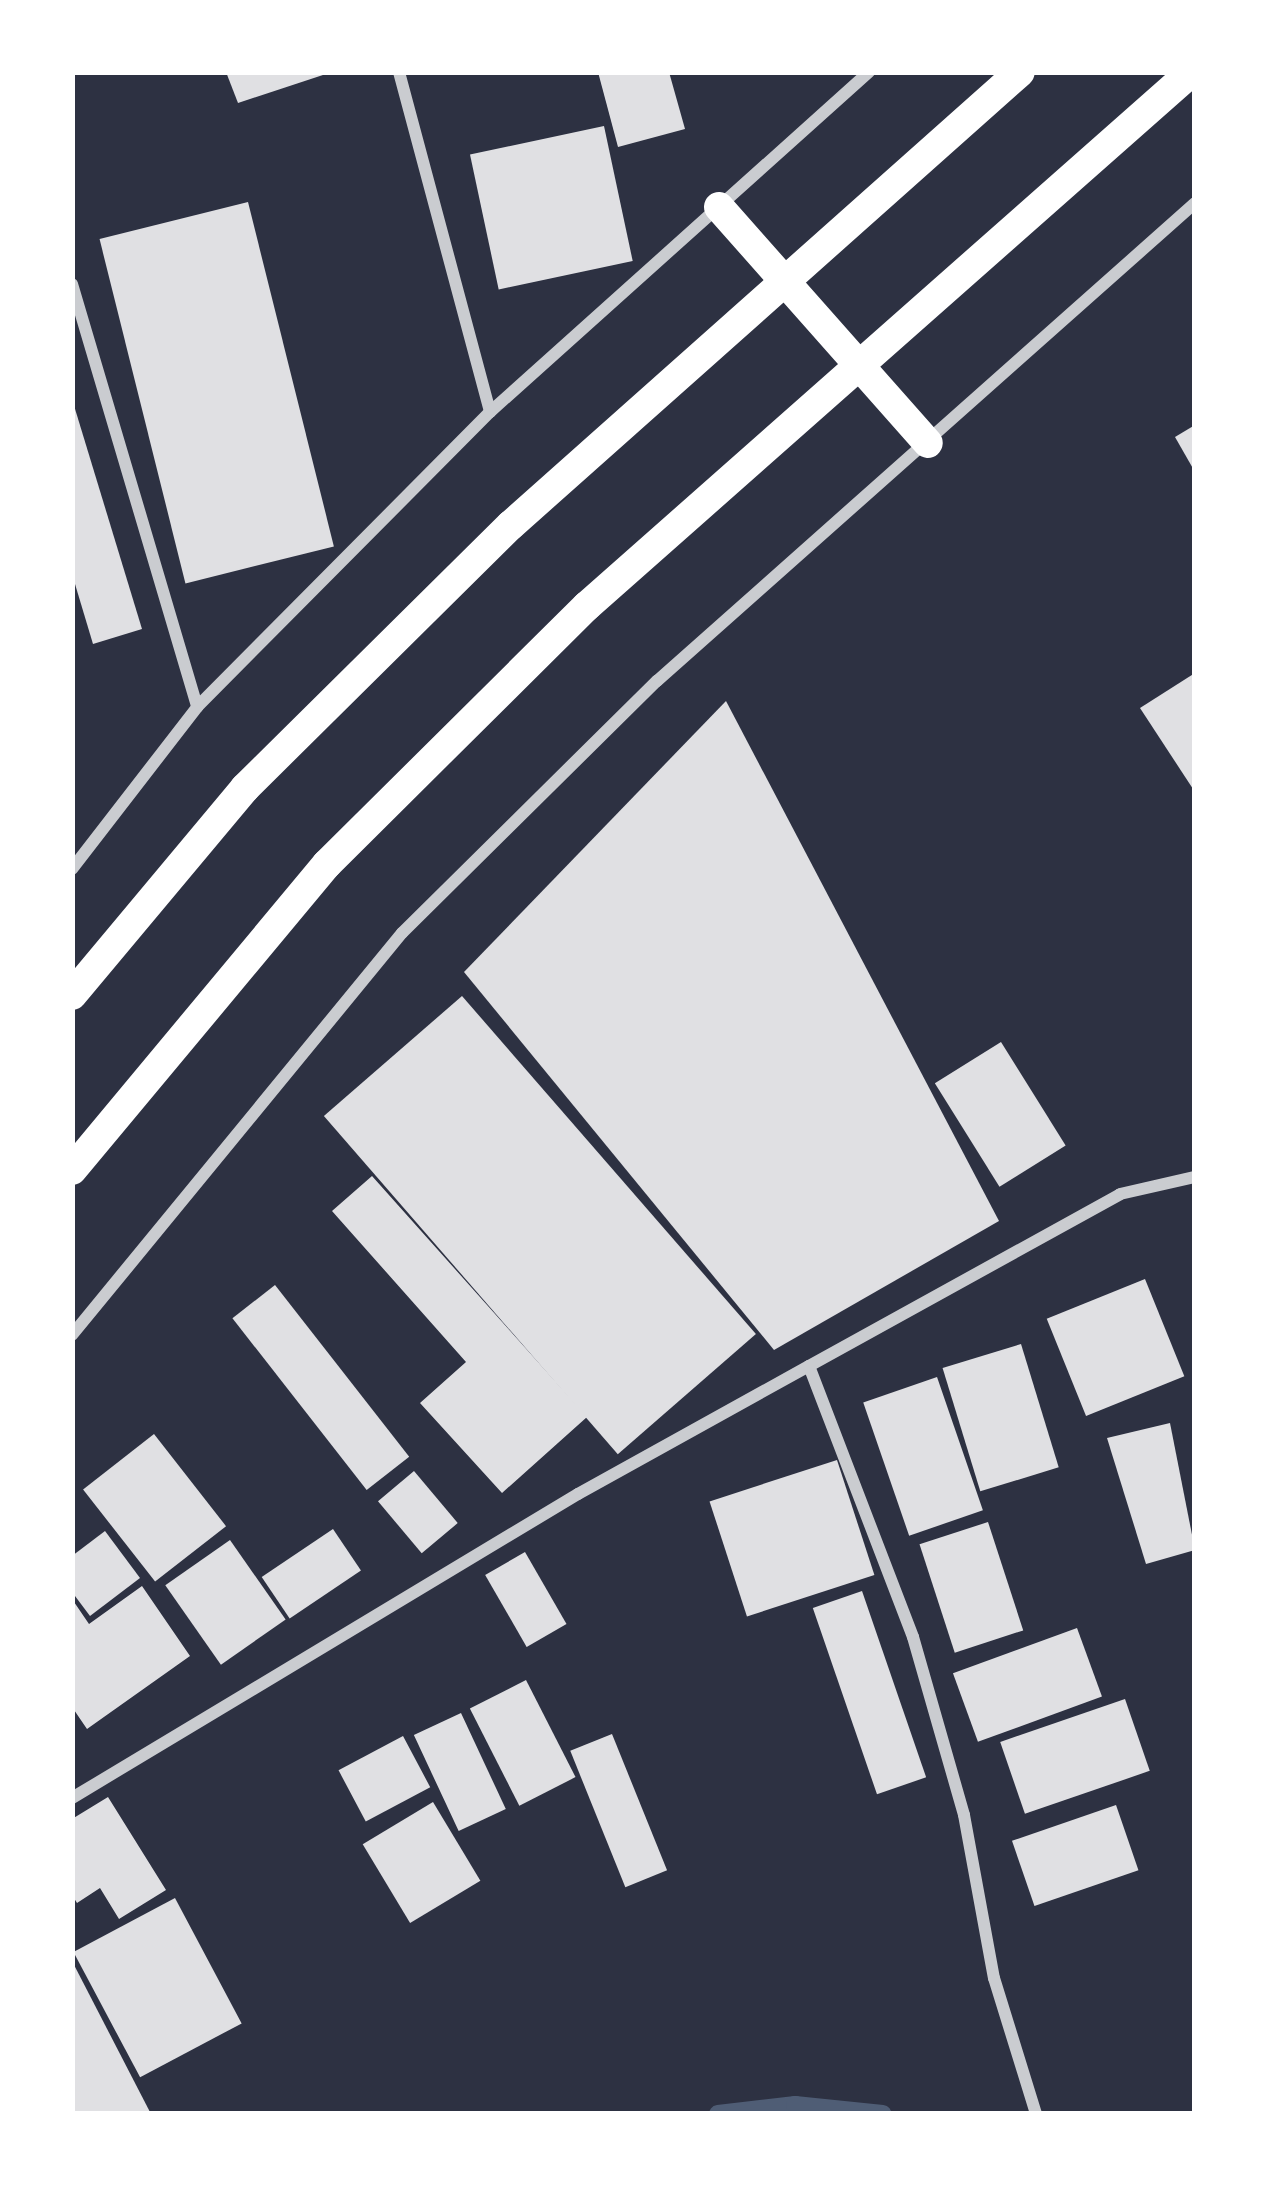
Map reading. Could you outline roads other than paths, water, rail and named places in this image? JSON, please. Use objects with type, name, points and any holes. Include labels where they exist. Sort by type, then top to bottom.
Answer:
[{"type":"main road","points":[[72,995],[245,788],[511,525],[1020,72]]},
{"type":"main road","points":[[72,1170],[327,864],[587,606],[1191,72]]},
{"type":"main road","points":[[719,207],[928,443]]},
{"type":"street","points":[[399,72],[490,412]]},
{"type":"street","points":[[72,869],[197,707],[490,412],[869,72]]},
{"type":"street","points":[[72,1335],[402,933],[656,681],[1195,203]]},
{"type":"street","points":[[72,284],[197,707]]},
{"type":"street","points":[[72,1798],[578,1494],[1120,1194],[1195,1177]]},
{"type":"street","points":[[809,1366],[913,1637],[964,1815],[994,1978],[1036,2114]]},
{"type":"waterway","points":[[718,2114],[795,2105],[883,2114]]}]
